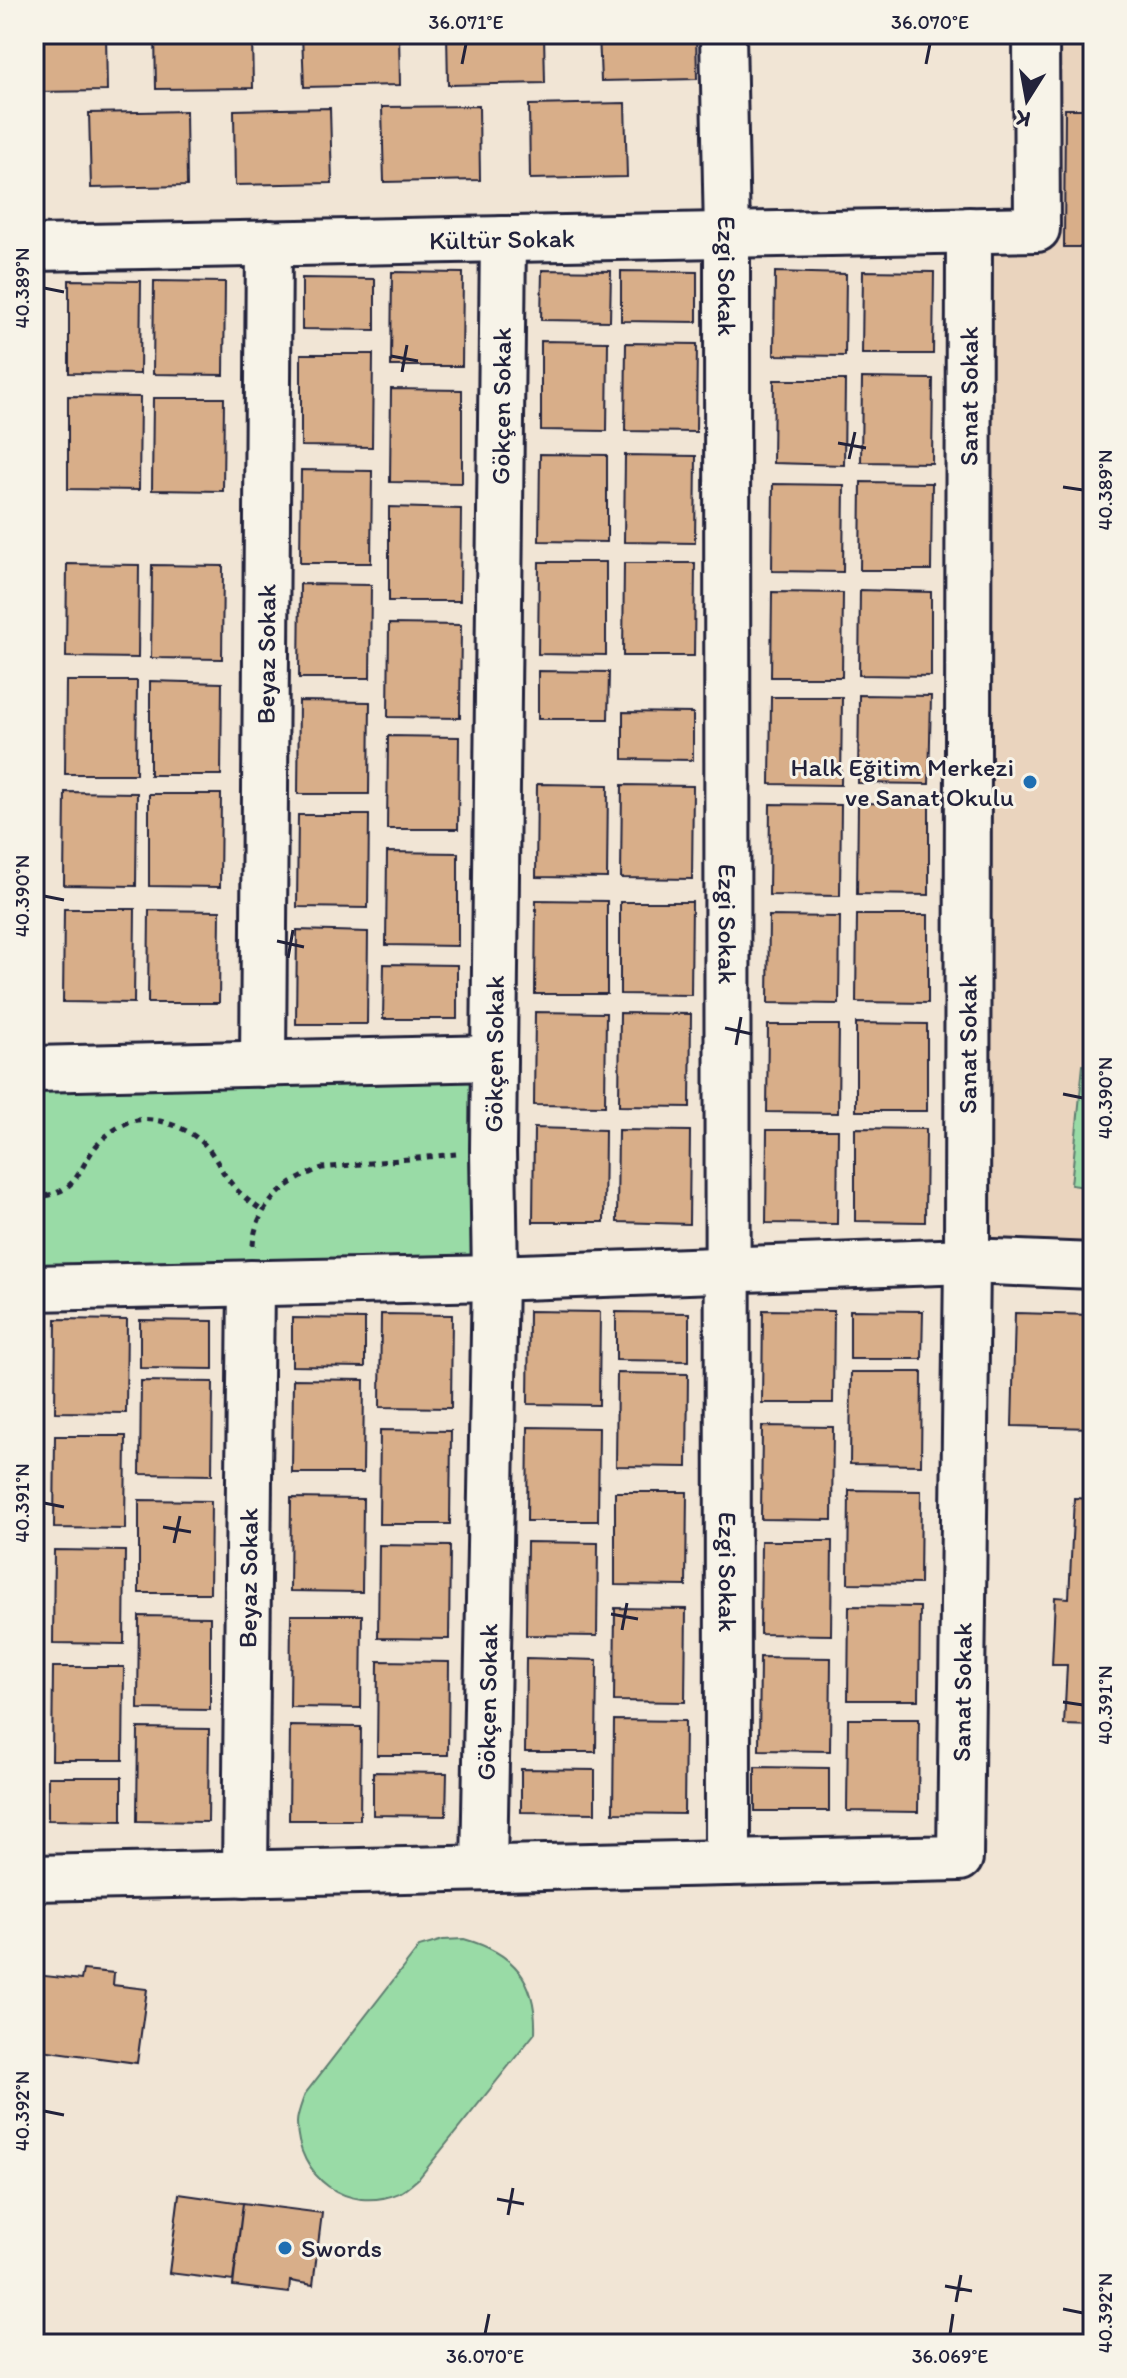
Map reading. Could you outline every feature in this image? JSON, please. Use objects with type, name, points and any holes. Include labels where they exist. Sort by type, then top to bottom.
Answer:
[{"type":"street","name":"Ezgi Sokak","points":[[723,34],[727,235],[728,1863]]},
{"type":"street","name":"Kültür Sokak","points":[[34,248],[1037,229],[1036,34]]},
{"type":"street","name":"Sanat Sokak","points":[[728,1863],[960,1858],[967,1261],[969,230]]},
{"type":"street","name":"Gökçen Sokak","points":[[484,1868],[495,1278],[493,1150],[503,239]]},
{"type":"street","name":"Beyaz Sokak","points":[[263,1064],[269,243]]},
{"type":"street","points":[[34,1069],[494,1058]]},
{"type":"street","points":[[34,1288],[495,1278],[967,1261],[1093,1266]]},
{"type":"street","name":"Beyaz Sokak","points":[[245,1874],[251,1283]]},
{"type":"street","points":[[34,1878],[728,1863]]},
{"type":"path","points":[[34,1197],[56,1194],[68,1187],[98,1144],[109,1134],[126,1123],[149,1120],[197,1137],[212,1153],[232,1185],[246,1200],[263,1211]]},
{"type":"path","points":[[251,1283],[253,1238],[263,1211],[275,1195],[304,1175],[322,1168],[493,1150]]},
{"type":"shaded area","name":"Halk Eğitim Merkezi ve Sanat Okulu","points":[[1036,34],[1093,34],[1093,1266],[967,1261],[969,230],[1037,228]]},
{"type":"green space","points":[[494,1058],[495,1278],[34,1288],[34,1069]]},
{"type":"green space","points":[[1083,1065],[1093,1066],[1093,1188],[1071,1185]]},
{"type":"green space","points":[[464,1939],[496,1952],[519,1971],[532,1998],[535,2033],[412,2184],[399,2193],[380,2199],[344,2195],[316,2175],[299,2142],[297,2123],[305,2094],[419,1947],[443,1940]]},
{"type":"building","points":[[34,34],[106,34],[107,91],[34,92]]},
{"type":"building","points":[[155,34],[252,34],[253,88],[156,89]]},
{"type":"building","points":[[302,34],[399,34],[400,85],[304,87]]},
{"type":"building","points":[[447,34],[544,34],[545,83],[448,85]]},
{"type":"building","points":[[599,34],[696,34],[697,79],[601,81]]},
{"type":"building","points":[[625,103],[627,177],[530,179],[529,105]]},
{"type":"building","points":[[479,106],[480,180],[384,182],[382,107]]},
{"type":"building","points":[[330,108],[332,183],[235,185],[234,110]]},
{"type":"building","points":[[1065,109],[1093,109],[1093,247],[1064,247]]},
{"type":"building","points":[[186,111],[187,186],[91,188],[89,113]]},
{"type":"building","points":[[36,114],[37,188],[34,188]]},
{"type":"building","points":[[542,270],[611,271],[610,321],[541,320]]},
{"type":"building","points":[[621,271],[697,272],[697,322],[621,321]]},
{"type":"building","points":[[863,271],[934,272],[933,354],[862,354]]},
{"type":"building","points":[[392,272],[463,273],[462,366],[391,366]]},
{"type":"building","points":[[775,272],[846,274],[845,356],[774,355]]},
{"type":"building","points":[[302,278],[375,279],[375,330],[302,329]]},
{"type":"building","points":[[69,280],[141,281],[140,374],[69,373]]},
{"type":"building","points":[[154,281],[225,282],[224,375],[153,374]]},
{"type":"building","points":[[541,341],[608,342],[607,431],[541,430]]},
{"type":"building","points":[[626,343],[697,344],[696,432],[625,431]]},
{"type":"building","points":[[301,354],[373,354],[372,447],[301,446]]},
{"type":"building","points":[[862,378],[933,379],[932,463],[861,462]]},
{"type":"building","points":[[774,380],[845,380],[844,465],[773,463]]},
{"type":"building","points":[[391,389],[462,390],[462,483],[390,482]]},
{"type":"building","points":[[68,396],[140,397],[139,490],[68,489]]},
{"type":"building","points":[[153,398],[224,398],[223,491],[152,490]]},
{"type":"building","points":[[540,454],[607,455],[607,542],[539,541]]},
{"type":"building","points":[[625,455],[696,456],[695,543],[624,542]]},
{"type":"building","points":[[301,470],[372,471],[371,563],[300,563]]},
{"type":"building","points":[[861,482],[932,483],[931,570],[860,570]]},
{"type":"building","points":[[773,484],[844,485],[843,572],[772,571]]},
{"type":"building","points":[[389,507],[461,509],[460,601],[389,601]]},
{"type":"building","points":[[539,562],[606,562],[606,655],[538,654]]},
{"type":"building","points":[[624,563],[695,563],[694,656],[623,656]]},
{"type":"building","points":[[67,564],[139,565],[138,658],[66,657]]},
{"type":"building","points":[[152,565],[223,566],[222,659],[151,658]]},
{"type":"building","points":[[300,584],[371,585],[370,678],[299,678]]},
{"type":"building","points":[[860,590],[931,592],[931,676],[859,675]]},
{"type":"building","points":[[772,592],[843,593],[842,677],[771,677]]},
{"type":"building","points":[[389,624],[461,625],[460,718],[388,717]]},
{"type":"building","points":[[538,671],[609,672],[608,719],[538,719]]},
{"type":"building","points":[[66,681],[137,681],[136,774],[65,774]]},
{"type":"building","points":[[150,681],[222,683],[221,775],[150,775]]},
{"type":"building","points":[[859,695],[931,696],[929,784],[858,783]]},
{"type":"building","points":[[771,697],[842,697],[841,785],[770,784]]},
{"type":"building","points":[[299,701],[370,702],[369,794],[298,794]]},
{"type":"building","points":[[623,712],[693,713],[693,760],[623,759]]},
{"type":"building","points":[[388,736],[459,737],[458,829],[387,829]]},
{"type":"building","points":[[537,784],[608,785],[607,878],[536,877]]},
{"type":"building","points":[[622,785],[693,786],[692,879],[621,878]]},
{"type":"building","points":[[65,792],[137,793],[136,886],[64,885]]},
{"type":"building","points":[[149,794],[221,794],[220,887],[149,886]]},
{"type":"building","points":[[858,803],[929,804],[929,895],[857,894]]},
{"type":"building","points":[[770,804],[841,805],[840,896],[769,895]]},
{"type":"building","points":[[298,815],[369,815],[368,908],[297,907]]},
{"type":"building","points":[[387,852],[458,853],[458,946],[386,945]]},
{"type":"building","points":[[536,900],[607,901],[607,994],[535,994]]},
{"type":"building","points":[[620,902],[692,902],[691,995],[620,994]]},
{"type":"building","points":[[64,909],[135,909],[134,1003],[63,1002]]},
{"type":"building","points":[[149,910],[220,911],[219,1003],[148,1003]]},
{"type":"building","points":[[857,915],[928,915],[928,1003],[856,1002]]},
{"type":"building","points":[[769,916],[840,917],[839,1004],[768,1003]]},
{"type":"building","points":[[297,930],[368,932],[367,1024],[296,1024]]},
{"type":"building","points":[[384,964],[457,965],[457,1019],[383,1019]]},
{"type":"building","points":[[535,1012],[606,1013],[605,1106],[534,1105]]},
{"type":"building","points":[[620,1013],[691,1014],[690,1107],[619,1106]]},
{"type":"building","points":[[856,1023],[927,1024],[927,1111],[856,1111]]},
{"type":"building","points":[[768,1025],[839,1025],[838,1113],[767,1112]]},
{"type":"building","points":[[534,1128],[605,1130],[604,1222],[533,1222]]},
{"type":"building","points":[[855,1128],[926,1129],[925,1222],[855,1221]]},
{"type":"building","points":[[618,1130],[690,1131],[689,1224],[617,1222]]},
{"type":"building","points":[[767,1130],[838,1130],[837,1224],[766,1223]]},
{"type":"building","points":[[763,1310],[834,1311],[833,1403],[762,1403]]},
{"type":"building","points":[[850,1310],[923,1311],[922,1359],[850,1359]]},
{"type":"building","points":[[529,1311],[600,1312],[599,1405],[528,1404]]},
{"type":"building","points":[[616,1312],[689,1313],[689,1361],[616,1360]]},
{"type":"building","points":[[1015,1313],[1093,1315],[1093,1428],[1012,1426]]},
{"type":"building","points":[[381,1314],[452,1315],[451,1408],[380,1407]]},
{"type":"building","points":[[292,1318],[365,1319],[365,1367],[292,1366]]},
{"type":"building","points":[[56,1319],[127,1320],[126,1413],[55,1412]]},
{"type":"building","points":[[140,1320],[213,1321],[213,1369],[140,1368]]},
{"type":"building","points":[[851,1372],[922,1372],[921,1465],[850,1464]]},
{"type":"building","points":[[617,1373],[688,1374],[687,1467],[616,1466]]},
{"type":"building","points":[[293,1379],[364,1380],[363,1473],[292,1473]]},
{"type":"building","points":[[141,1381],[213,1382],[212,1475],[140,1474]]},
{"type":"building","points":[[762,1426],[833,1427],[832,1520],[761,1519]]},
{"type":"building","points":[[528,1427],[599,1428],[598,1521],[527,1521]]},
{"type":"building","points":[[380,1430],[451,1431],[450,1524],[379,1524]]},
{"type":"building","points":[[55,1436],[126,1436],[125,1529],[54,1528]]},
{"type":"building","points":[[849,1490],[921,1491],[920,1584],[848,1583]]},
{"type":"building","points":[[615,1492],[687,1492],[686,1586],[615,1585]]},
{"type":"building","points":[[291,1498],[363,1499],[362,1592],[290,1591]]},
{"type":"building","points":[[1074,1498],[1093,1499],[1093,1726],[1064,1725],[1067,1665],[1052,1665],[1055,1597],[1069,1598]]},
{"type":"building","points":[[139,1500],[211,1501],[210,1593],[139,1593]]},
{"type":"building","points":[[761,1541],[832,1541],[831,1635],[760,1634]]},
{"type":"building","points":[[527,1542],[598,1543],[597,1636],[526,1635]]},
{"type":"building","points":[[379,1545],[450,1546],[449,1639],[378,1638]]},
{"type":"building","points":[[54,1550],[125,1551],[124,1644],[53,1643]]},
{"type":"building","points":[[849,1606],[920,1607],[919,1700],[848,1700]]},
{"type":"building","points":[[615,1608],[686,1609],[685,1702],[614,1701]]},
{"type":"building","points":[[291,1615],[362,1615],[361,1708],[290,1707]]},
{"type":"building","points":[[139,1616],[210,1617],[210,1710],[138,1709]]},
{"type":"building","points":[[760,1657],[831,1658],[830,1751],[759,1750]]},
{"type":"building","points":[[526,1658],[597,1660],[596,1752],[525,1752]]},
{"type":"building","points":[[378,1661],[449,1662],[448,1755],[377,1755]]},
{"type":"building","points":[[53,1667],[124,1667],[123,1760],[52,1760]]},
{"type":"building","points":[[848,1719],[919,1719],[918,1812],[847,1811]]},
{"type":"building","points":[[614,1720],[685,1721],[684,1814],[613,1813]]},
{"type":"building","points":[[290,1726],[361,1727],[360,1820],[289,1820]]},
{"type":"building","points":[[138,1728],[209,1729],[208,1822],[137,1821]]},
{"type":"building","points":[[755,1767],[829,1768],[829,1811],[755,1811]]},
{"type":"building","points":[[521,1769],[595,1770],[595,1813],[521,1812]]},
{"type":"building","points":[[373,1772],[447,1773],[446,1816],[373,1815]]},
{"type":"building","points":[[48,1777],[122,1777],[122,1821],[48,1820]]},
{"type":"building","points":[[83,1970],[114,1973],[113,1985],[147,1989],[137,2063],[34,2049],[36,1975],[81,1980]]},
{"type":"building","points":[[179,2194],[243,2203],[233,2281],[169,2273]]},
{"type":"building","points":[[243,2203],[322,2213],[313,2285],[290,2281],[289,2293],[233,2286]]},
{"type":"place","name":"Halk Eğitim Merkezi ve Sanat Okulu","points":[[1030,782]]},
{"type":"place","name":"Swords","points":[[285,2248]]}]
